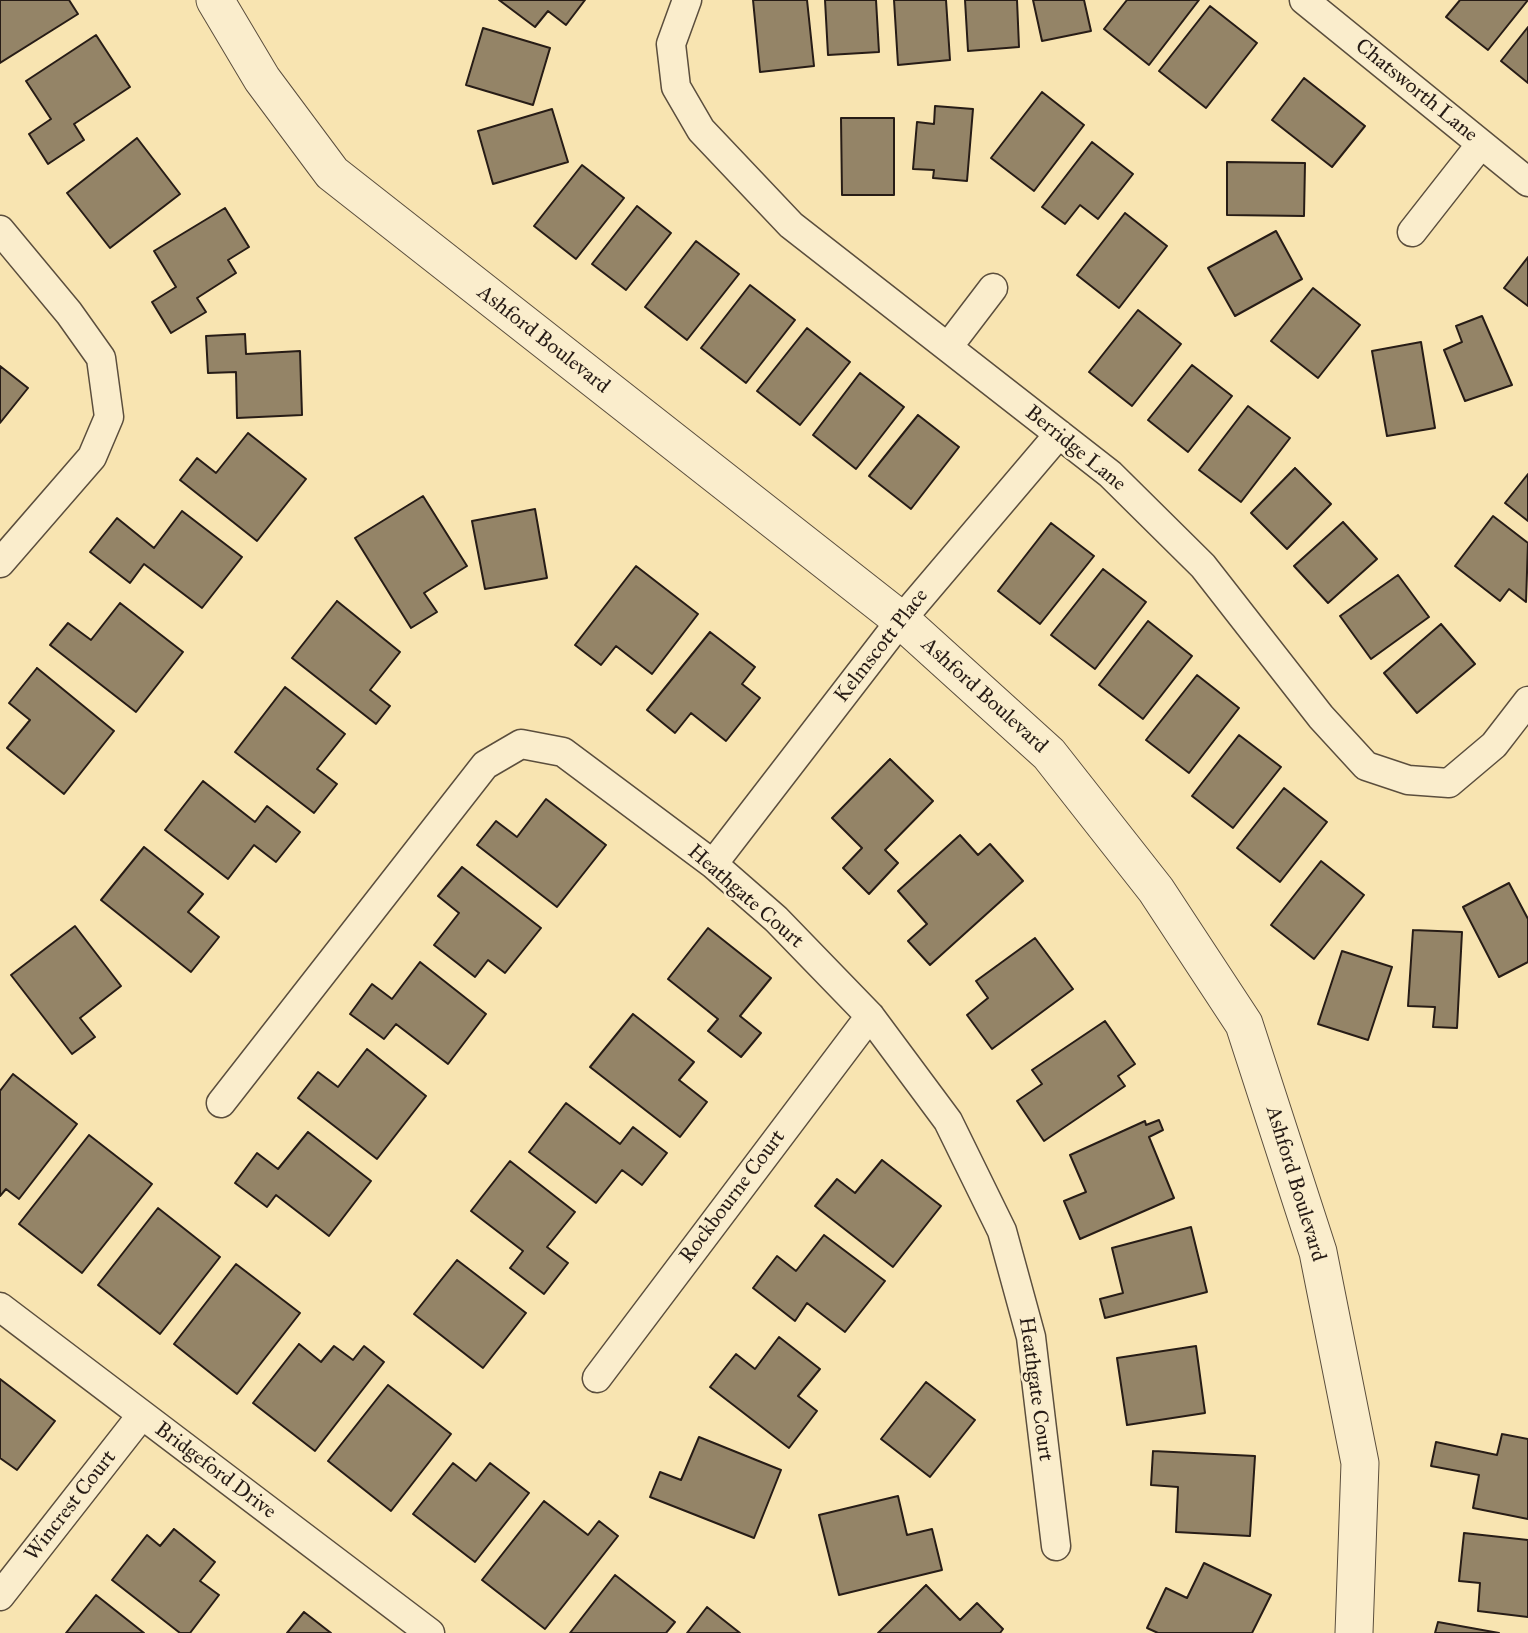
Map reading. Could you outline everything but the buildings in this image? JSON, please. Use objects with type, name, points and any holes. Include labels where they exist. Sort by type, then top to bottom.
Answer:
[{"type":"street","name":"Ashford Boulevard","points":[[215,0],[262,79],[332,173],[901,620],[1049,754],[1156,890],[1244,1024],[1318,1252],[1360,1462],[1354,1633]]},
{"type":"street","name":"Berridge Lane","points":[[687,0],[671,44],[676,87],[701,130],[791,225],[1110,474],[1202,566],[1321,717],[1366,766],[1408,780],[1449,783],[1494,745],[1528,701]]},
{"type":"street","name":"Chatsworth Lane","points":[[1304,0],[1528,182]]},
{"type":"street","points":[[1412,232],[1481,144]]},
{"type":"street","points":[[0,230],[69,313],[101,358],[108,416],[92,457],[0,562]]},
{"type":"street","points":[[948,347],[993,288]]},
{"type":"street","name":"Kelmscott Place","points":[[713,864],[901,620],[1059,434]]},
{"type":"street","name":"Heathgate Court","points":[[221,1103],[485,765],[521,744],[563,752],[713,864],[776,919],[870,1016],[948,1121],[1002,1231],[1031,1337],[1056,1546]]},
{"type":"street","name":"Rockbourne Court","points":[[597,1378],[870,1016]]},
{"type":"street","name":"Bridgeford Drive","points":[[0,1307],[430,1633]]},
{"type":"street","name":"Wincrest Court","points":[[0,1597],[141,1416]]}]
